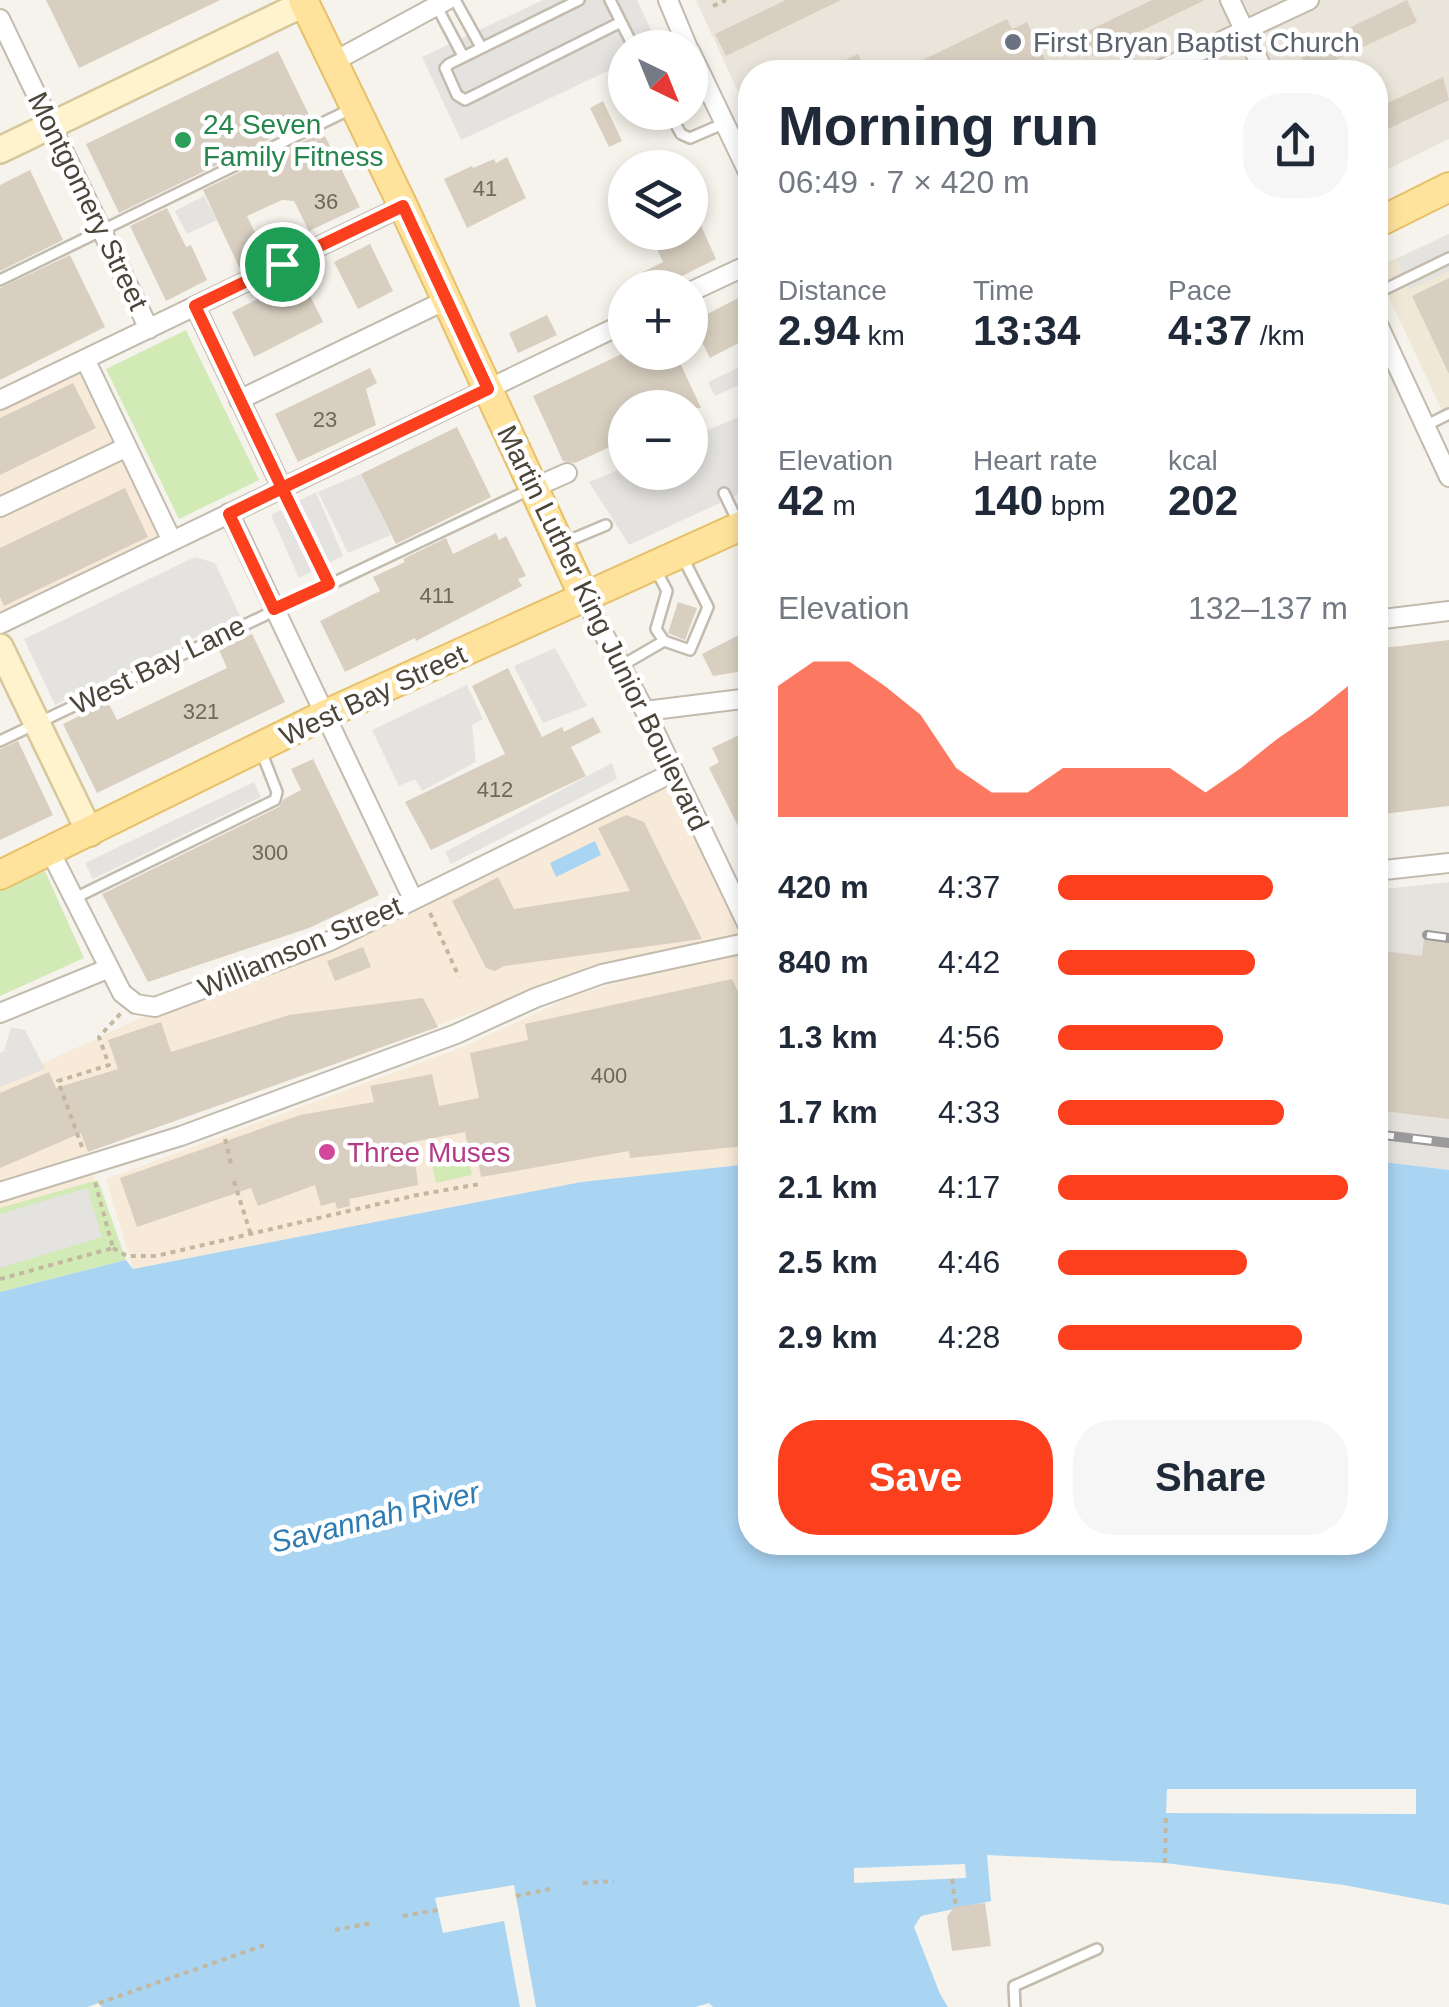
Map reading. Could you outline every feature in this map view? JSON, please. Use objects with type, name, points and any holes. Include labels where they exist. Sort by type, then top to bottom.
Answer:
[{"type":"main road","name":"Martin Luther King Junior Boulevard","points":[[304,1],[584,599]]},
{"type":"main road","points":[[1388,218],[1449,187]]},
{"type":"main road","name":"West Bay Street","points":[[0,876],[324,715],[738,527]]},
{"type":"street","points":[[668,0],[681,30]]},
{"type":"street","points":[[1230,0],[1258,60]]},
{"type":"street","points":[[1182,60],[1309,0]]},
{"type":"street","points":[[0,150],[304,1]]},
{"type":"street","points":[[333,62],[446,2]]},
{"type":"street","name":"Montgomery Street","points":[[0,19],[149,328]]},
{"type":"street","points":[[708,88],[738,151]]},
{"type":"street","points":[[0,400],[403,206]]},
{"type":"street","points":[[708,284],[738,270]]},
{"type":"street","points":[[240,400],[446,300]]},
{"type":"street","name":"Montgomery Street","points":[[195,306],[282,488]]},
{"type":"street","points":[[0,624],[608,332]]},
{"type":"street","points":[[1388,346],[1449,477]]},
{"type":"street","points":[[86,359],[172,541]]},
{"type":"street","points":[[0,507],[127,447]]},
{"type":"street","points":[[533,488],[567,473]]},
{"type":"street","points":[[229,514],[324,715],[419,901]]},
{"type":"street","name":"Martin Luther King Junior Boulevard","points":[[584,599],[645,711],[738,905]]},
{"type":"street","points":[[1388,618],[1449,611]]},
{"type":"street","points":[[0,647],[90,833]]},
{"type":"street","points":[[645,711],[738,699]]},
{"type":"street","name":"Williamson Street","points":[[132,1001],[155,1006],[300,954],[419,901],[674,772]]},
{"type":"street","points":[[50,852],[108,969],[122,994],[132,1001]]},
{"type":"street","points":[[1388,870],[1449,863]]},
{"type":"street","points":[[0,1192],[181,1136],[456,1034],[535,998],[602,974],[738,945]]},
{"type":"street","points":[[0,1014],[108,969]]},
{"type":"lane","points":[[579,0],[462,56],[445,68],[456,95],[464,100],[621,22]]},
{"type":"lane","points":[[610,0],[625,30]]},
{"type":"lane","points":[[446,2],[480,47]]},
{"type":"lane","points":[[446,2],[462,56]]},
{"type":"lane","points":[[0,280],[355,107]]},
{"type":"lane","points":[[679,130],[690,138],[725,123]]},
{"type":"lane","points":[[1388,288],[1449,258]]},
{"type":"lane","points":[[1425,426],[1449,414]]},
{"type":"lane","points":[[282,488],[329,584]]},
{"type":"lane","name":"West Bay Lane","points":[[2,736],[37,724],[533,488]]},
{"type":"lane","points":[[724,493],[738,514]]},
{"type":"lane","points":[[560,544],[606,524]]},
{"type":"lane","points":[[654,566],[667,592],[656,629],[664,641],[690,650],[708,607],[681,554]]},
{"type":"lane","points":[[620,666],[664,641]]},
{"type":"lane","points":[[73,898],[275,800],[277,792],[260,749]]},
{"type":"lane","points":[[1016,2007],[1014,1986],[1097,1949]]},
{"type":"path","points":[[712,6],[726,0]]},
{"type":"path","points":[[419,901],[459,977]]},
{"type":"path","points":[[81,1146],[58,1081],[109,1065],[100,1037],[132,1001]]},
{"type":"path","points":[[225,1139],[232,1168]]},
{"type":"path","points":[[94,1175],[113,1248]]},
{"type":"path","points":[[234,1181],[250,1232]]},
{"type":"path","points":[[0,1279],[113,1248],[127,1256],[156,1256],[250,1232],[480,1184]]},
{"type":"path","points":[[1166,1814],[1166,1863]]},
{"type":"path","points":[[952,1879],[956,1908]]},
{"type":"path","points":[[583,1883],[614,1880]]},
{"type":"path","points":[[516,1896],[550,1889]]},
{"type":"path","points":[[403,1916],[438,1910]]},
{"type":"path","points":[[336,1930],[370,1923]]},
{"type":"path","points":[[99,2003],[266,1945]]},
{"type":"shaded area","points":[[543,0],[637,0],[651,30],[608,30],[608,71],[461,140],[422,57]]},
{"type":"shaded area","points":[[696,0],[1449,0],[1449,139],[1388,169],[1388,60],[738,60],[738,92]]},
{"type":"shaded area","points":[[204,196],[217,220],[187,234],[175,211]]},
{"type":"shaded area","points":[[1449,234],[1449,423],[1388,296],[1388,262]]},
{"type":"shaded area","points":[[1449,234],[1449,271],[1409,290],[1397,259]]},
{"type":"shaded area","points":[[738,368],[738,385],[715,396],[708,382]]},
{"type":"shaded area","points":[[80,370],[161,537],[0,616],[0,409]]},
{"type":"shaded area","points":[[738,417],[738,495],[629,545],[589,482],[608,474],[608,490],[708,490],[708,430]]},
{"type":"shaded area","points":[[361,474],[391,535],[348,553],[318,492]]},
{"type":"shaded area","points":[[316,492],[343,556],[299,578],[271,515]]},
{"type":"shaded area","points":[[195,557],[215,563],[240,616],[55,705],[24,639]]},
{"type":"shaded area","points":[[555,648],[587,706],[543,723],[514,666]]},
{"type":"shaded area","points":[[467,685],[483,719],[472,725],[476,762],[422,791],[415,779],[399,786],[372,730]]},
{"type":"shaded area","points":[[612,763],[617,779],[451,864],[445,852]]},
{"type":"shaded area","points":[[674,772],[738,930],[476,1011],[87,1152],[113,1248],[0,1282],[0,1083]]},
{"type":"shaded area","points":[[254,782],[261,797],[93,879],[85,863]]},
{"type":"shaded area","points":[[1449,882],[1449,1170],[1388,1163],[1388,889]]},
{"type":"shaded area","points":[[738,947],[738,1165],[581,1182],[133,1269],[106,1179],[463,1047],[573,996]]},
{"type":"shaded area","points":[[11,1027],[25,1030],[45,1069],[0,1087],[0,1053]]},
{"type":"shaded area","points":[[87,1188],[102,1237],[0,1268],[0,1214]]},
{"type":"green space","points":[[186,330],[259,480],[179,519],[106,369]]},
{"type":"green space","points":[[45,871],[84,958],[0,996],[0,891]]},
{"type":"green space","points":[[460,1152],[468,1158],[472,1175],[436,1183],[430,1157]]},
{"type":"green space","points":[[98,1180],[126,1260],[0,1292],[0,1208]]},
{"type":"water","points":[[595,841],[601,855],[556,877],[550,863]]},
{"type":"water","name":"Savannah River","points":[[1388,1163],[1449,1170],[1449,1905],[1344,1885],[1165,1863],[987,1855],[991,1901],[921,1916],[914,1927],[948,2007],[713,2007],[709,2003],[695,2007],[102,2007],[99,2003],[87,2007],[0,2007],[0,1292],[126,1260],[133,1269],[581,1182],[738,1165],[738,1555],[1388,1555]]},
{"type":"pier","points":[[1167,1789],[1416,1789],[1416,1814],[1166,1813]]},
{"type":"pier","points":[[965,1864],[966,1878],[854,1883],[854,1868]]},
{"type":"pier","points":[[514,1885],[536,2007],[520,2007],[504,1921],[443,1933],[435,1898]]},
{"type":"building","points":[[46,0],[220,0],[79,68]]},
{"type":"building","points":[[786,0],[841,0],[726,56],[715,34]]},
{"type":"building","points":[[1152,0],[1205,0],[1085,58],[1075,37]]},
{"type":"building","points":[[1407,0],[1417,22],[1335,60],[1303,60],[1299,52]]},
{"type":"building","name":"First Bryan Baptist Church","points":[[1007,19],[1012,29],[1027,22],[1045,60],[923,60]]},
{"type":"building","points":[[278,51],[311,119],[119,213],[86,144]]},
{"type":"building","points":[[1443,77],[1449,100],[1388,129],[1388,103]]},
{"type":"building","points":[[603,101],[608,112],[608,130],[617,130],[622,141],[609,147],[590,108]]},
{"type":"building","points":[[318,134],[320,138],[325,136],[360,207],[309,231],[294,201],[282,200],[247,216],[265,254],[239,267],[203,190]]},
{"type":"building","points":[[507,157],[526,198],[467,228],[444,179],[472,166],[494,159],[496,163]]},
{"type":"building","points":[[30,170],[63,240],[0,271],[0,185]]},
{"type":"building","points":[[167,208],[186,247],[191,245],[207,280],[166,301],[130,226]]},
{"type":"building","points":[[708,241],[716,259],[694,270],[647,270],[663,262],[657,250],[708,250]]},
{"type":"building","points":[[370,244],[393,291],[358,309],[334,262]]},
{"type":"building","points":[[70,255],[105,327],[0,380],[0,288]]},
{"type":"building","points":[[301,277],[323,322],[254,357],[232,312]]},
{"type":"building","points":[[1449,278],[1449,374],[1412,296]]},
{"type":"building","points":[[738,298],[738,343],[710,358],[708,314]]},
{"type":"building","points":[[547,315],[557,335],[518,353],[509,333]]},
{"type":"building","points":[[608,361],[608,370],[683,370],[693,390],[608,390],[608,448],[575,463],[563,461],[533,396]]},
{"type":"building","points":[[370,368],[377,383],[366,389],[376,425],[298,462],[275,414]]},
{"type":"building","points":[[73,383],[96,428],[0,475],[0,418]]},
{"type":"building","points":[[457,427],[491,497],[396,544],[361,474]]},
{"type":"building","points":[[125,488],[148,537],[4,606],[0,597],[0,548]]},
{"type":"building","points":[[496,533],[499,540],[506,536],[526,576],[518,579],[522,586],[416,641],[415,638],[345,672],[320,621],[380,591],[373,577],[405,562],[403,559],[446,538],[453,554]]},
{"type":"building","points":[[678,602],[697,608],[685,640],[668,633]]},
{"type":"building","points":[[252,634],[285,702],[97,793],[63,724],[108,702],[117,720],[227,668],[219,650]]},
{"type":"building","points":[[738,636],[738,672],[713,676],[702,654]]},
{"type":"building","points":[[1449,640],[1449,806],[1388,813],[1388,647]]},
{"type":"building","points":[[508,668],[542,737],[562,727],[564,732],[593,717],[601,732],[571,747],[586,776],[431,850],[405,802],[505,754],[472,686]]},
{"type":"building","points":[[738,736],[738,826],[709,768],[719,762],[712,748]]},
{"type":"building","points":[[18,741],[53,815],[0,840],[0,749]]},
{"type":"building","points":[[313,759],[379,895],[309,928],[148,982],[102,894],[279,807],[284,799],[301,790],[291,769]]},
{"type":"building","points":[[626,815],[644,822],[702,939],[504,966],[495,971],[486,968],[452,901],[498,877],[514,909],[630,891],[598,828]]},
{"type":"building","points":[[1424,939],[1449,942],[1449,1119],[1388,1112],[1388,952],[1422,956]]},
{"type":"building","points":[[363,947],[371,967],[335,981],[327,961]]},
{"type":"building","points":[[732,979],[738,991],[738,1147],[630,1158],[629,1151],[481,1177],[475,1146],[467,1142],[465,1132],[413,1142],[418,1185],[349,1199],[350,1206],[337,1209],[335,1202],[321,1206],[315,1185],[258,1206],[251,1188],[137,1227],[120,1178],[300,1115],[374,1102],[370,1086],[432,1074],[439,1106],[479,1098],[470,1053],[528,1040],[525,1024]]},
{"type":"building","points":[[423,998],[438,1027],[88,1152],[81,1133],[0,1168],[0,1093],[49,1072],[56,1088],[118,1069],[108,1040],[161,1022],[171,1052],[289,1015]]},
{"type":"building","points":[[985,1903],[991,1946],[952,1951],[947,1917],[954,1907]]},
{"type":"railway","points":[[1427,935],[1449,938]]},
{"type":"railway","points":[[1388,1136],[1449,1143]]},
{"type":"place","name":"First Bryan Baptist Church","points":[[1013,42]]},
{"type":"place","name":"24 Seven Family Fitness","points":[[183,140]]},
{"type":"place","name":"Three Muses","points":[[327,1152]]},
{"type":"route","points":[[282,264],[195,306],[282,488],[229,514],[274,609],[329,584],[282,488],[488,389],[403,206],[282,264]]}]
